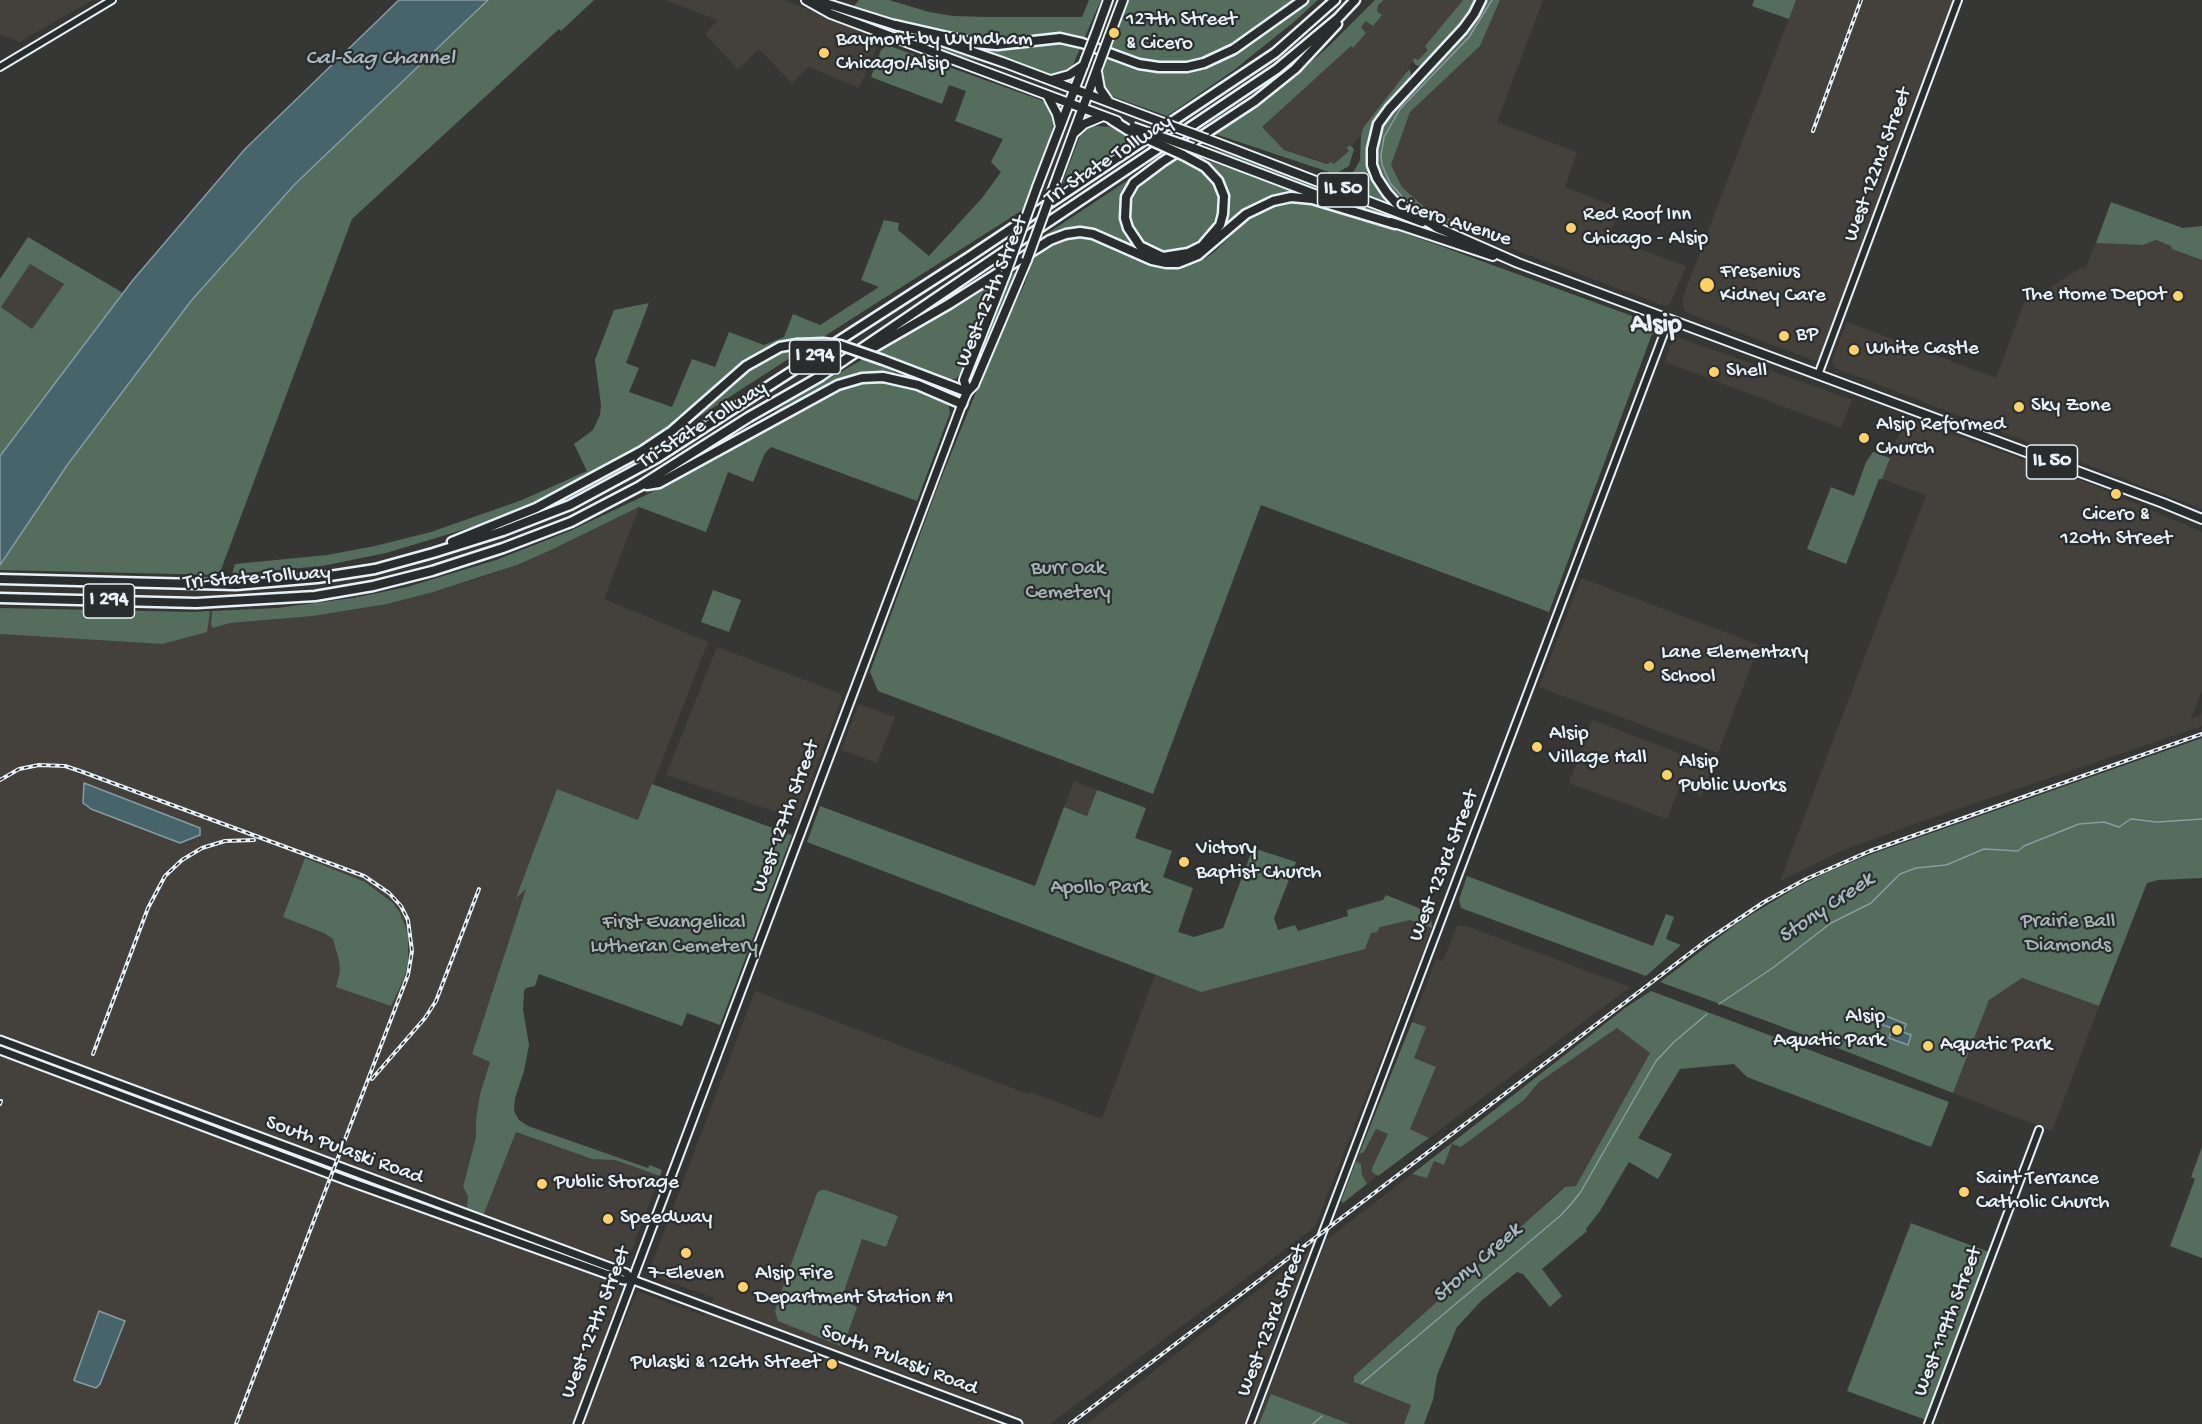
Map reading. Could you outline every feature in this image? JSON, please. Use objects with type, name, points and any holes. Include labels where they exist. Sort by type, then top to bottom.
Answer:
[{"type":"highway","points":[[895,25],[974,43],[997,45],[1060,38],[1082,43],[1139,64],[1187,67],[1204,63],[1233,49],[1303,0]]},
{"type":"highway","name":"Tri-State Tollway","points":[[0,579],[236,585],[317,578],[375,569],[503,531],[570,505],[657,458],[950,270],[1275,53],[1335,0]]},
{"type":"highway","points":[[1112,120],[1130,129],[1183,155],[1205,167],[1218,181],[1224,196],[1220,225],[1202,246],[1188,254],[1162,257],[1140,246],[1128,228],[1125,218],[1126,197],[1134,183],[1162,162],[1255,101],[1295,69],[1326,37],[1356,0]]},
{"type":"highway","name":"Tri-State Tollway","points":[[0,598],[229,603],[315,596],[373,586],[432,571],[503,548],[571,522],[640,486],[749,417],[821,376],[1277,69],[1356,0]]},
{"type":"highway","points":[[1440,229],[1396,203],[1387,194],[1372,165],[1373,142],[1378,124],[1389,109],[1463,29],[1481,0]]},
{"type":"highway","points":[[821,376],[949,304],[1050,240],[1066,234],[1080,232],[1093,234],[1152,260],[1166,263],[1179,262],[1198,255],[1246,214],[1273,201],[1291,197],[1312,200],[1395,224]]},
{"type":"highway","points":[[418,556],[536,508],[642,451],[672,431],[746,366],[780,347],[824,343],[840,345],[967,392]]},
{"type":"highway","points":[[640,486],[659,483],[838,385],[862,378],[883,377],[918,385],[962,404]]},
{"type":"main road","points":[[806,0],[831,14],[1112,120]]},
{"type":"main road","name":"Cicero Avenue","points":[[815,0],[828,2],[1051,80],[1440,229],[1518,263],[2202,519]]},
{"type":"main road","name":"West 127th Street","points":[[967,392],[964,380],[1108,0]]},
{"type":"main road","name":"West 127th Street","points":[[578,1424],[962,404],[967,392],[974,385],[1027,260],[1123,0]]},
{"type":"main road","points":[[1051,80],[1068,75],[1085,62]]},
{"type":"main road","points":[[1098,67],[1100,89],[1110,103]]},
{"type":"main road","points":[[1047,95],[1057,114],[1060,127]]},
{"type":"main road","points":[[1073,134],[1084,124],[1103,116]]},
{"type":"main road","name":"Cicero Avenue","points":[[1130,129],[1193,148],[1460,247],[1518,263]]},
{"type":"main road","name":"South Pulaski Road","points":[[0,1040],[626,1273],[633,1280]]},
{"type":"main road","name":"South Pulaski Road","points":[[0,1050],[491,1233],[623,1280],[633,1280],[1018,1424]]},
{"type":"street","points":[[0,67],[112,0]]},
{"type":"street","name":"West 122nd Street","points":[[1818,375],[1958,0]]},
{"type":"street","name":"West 123rd Street","points":[[1250,1424],[1669,320]]},
{"type":"street","name":"West 119th Street","points":[[1928,1424],[2039,1130]]},
{"type":"shaded area","points":[[0,0],[93,0],[19,42],[0,34]]},
{"type":"shaded area","points":[[665,0],[784,0],[869,33],[874,37],[877,47],[859,88],[809,67],[792,83],[759,49],[738,69],[705,34],[718,20]]},
{"type":"shaded area","points":[[1384,0],[1463,0],[1425,46],[1429,49],[1418,61],[1414,59],[1401,81],[1363,129],[1361,136],[1351,146],[1348,146],[1349,151],[1334,165],[1284,150],[1262,127],[1351,46],[1353,47],[1366,33],[1361,27],[1366,21],[1382,15],[1377,11],[1378,5]]},
{"type":"shaded area","points":[[1500,0],[1543,0],[1497,122],[1577,152],[1565,187],[1619,208],[1609,238],[1686,266],[1670,304],[1665,306],[1456,228],[1457,223],[1422,205],[1402,187],[1391,165],[1410,112],[1480,46]]},
{"type":"shaded area","points":[[1796,0],[1953,0],[1820,357],[1815,361],[1685,312],[1683,305],[1683,297]]},
{"type":"shaded area","points":[[2156,240],[2172,249],[2202,260],[2202,509],[1835,368],[1833,365],[1832,360],[1847,322],[1996,378],[2028,292],[2036,296],[2081,268],[2085,269],[2096,243],[2143,245]]},
{"type":"shaded area","points":[[30,263],[64,284],[32,329],[1,307]]},
{"type":"shaded area","points":[[1678,337],[1852,400],[1841,428],[1665,362],[1672,341]]},
{"type":"shaded area","points":[[1905,417],[2093,485],[2202,532],[2202,690],[2191,719],[2200,716],[2202,711],[2202,726],[1903,828],[1839,852],[1780,881],[1926,495],[1882,479]]},
{"type":"shaded area","points":[[639,507],[604,599],[708,642],[639,820],[557,789],[518,896],[527,887],[472,1053],[490,1062],[480,1094],[476,1137],[463,1187],[483,1216],[516,1132],[592,1159],[615,1160],[660,1176],[626,1265],[501,1222],[495,1239],[614,1282],[618,1286],[620,1295],[608,1325],[621,1330],[637,1291],[704,1316],[714,1298],[648,1274],[755,991],[1028,1094],[1030,1092],[1102,1119],[1155,975],[1179,983],[1400,917],[1432,928],[1315,1227],[1050,1424],[0,1424],[0,634],[162,644],[206,623],[210,611],[212,611],[213,628],[230,623],[313,616],[387,604],[474,580],[517,565]]},
{"type":"shaded area","name":"Lane Elementary School","points":[[1581,578],[1759,645],[1718,753],[1539,687]]},
{"type":"shaded area","points":[[717,647],[841,695],[841,701],[797,819],[666,775]]},
{"type":"shaded area","points":[[860,704],[895,717],[877,763],[841,750]]},
{"type":"shaded area","points":[[1592,720],[1713,766],[1701,796],[1679,788],[1667,819],[1569,783]]},
{"type":"shaded area","points":[[1074,781],[1097,790],[1087,815],[1064,807]]},
{"type":"shaded area","points":[[1457,926],[1466,926],[1630,987],[1429,1138],[1410,1129],[1436,1068],[1414,1058],[1425,1027],[1412,1022],[1436,959],[1443,961]]},
{"type":"shaded area","points":[[2021,978],[2099,1006],[2052,1131],[1953,1093],[1989,1000]]},
{"type":"shaded area","points":[[1617,1028],[1651,1053],[1576,1187],[1564,1187],[1354,1376],[1411,1405],[1404,1424],[1351,1424],[1271,1394],[1259,1424],[1256,1424],[1326,1240],[1412,1174],[1427,1178],[1434,1161],[1444,1164],[1452,1144],[1461,1147],[1524,1100],[1539,1082]]},
{"type":"shaded area","points":[[1376,1129],[1388,1134],[1372,1168],[1374,1174],[1377,1175],[1367,1184],[1362,1175],[1362,1167],[1356,1161]]},
{"type":"shaded area","points":[[1313,1247],[1244,1424],[1086,1424]]},
{"type":"green space","points":[[488,0],[594,0],[561,31],[559,29],[352,219],[219,575],[0,570],[0,565],[52,486],[149,353],[191,301],[295,184]]},
{"type":"green space","points":[[859,0],[889,0],[929,12],[953,16],[1082,17],[1089,0],[1101,0],[1084,39],[1055,34],[982,40],[947,35],[854,6]]},
{"type":"green space","points":[[1127,0],[1297,0],[1213,55],[1197,60],[1167,64],[1141,60],[1110,49]]},
{"type":"green space","points":[[1309,0],[1318,0],[1234,70],[1167,116],[1114,97],[1106,91],[1102,84],[1101,76],[1107,56],[1158,71],[1177,71],[1245,45]]},
{"type":"green space","points":[[1375,0],[1384,0],[1378,5],[1377,11],[1382,15],[1373,26],[1366,21],[1361,27],[1366,33],[1353,48],[1351,46],[1262,127],[1284,150],[1327,164],[1331,162],[1334,164],[1349,151],[1348,146],[1351,146],[1354,149],[1349,166],[1337,173],[1329,172],[1215,134],[1295,76]]},
{"type":"green space","points":[[1463,0],[1477,0],[1462,24],[1425,66],[1417,66],[1413,62],[1414,58],[1418,60],[1428,50],[1425,46]]},
{"type":"green space","points":[[1485,0],[1500,0],[1480,46],[1410,112],[1391,165],[1402,187],[1422,205],[1458,223],[1456,228],[1398,200],[1380,174],[1377,151],[1382,125],[1397,104],[1470,29]]},
{"type":"green space","points":[[1754,0],[1796,0],[1789,19],[1752,6]]},
{"type":"green space","points":[[838,10],[952,48],[1000,67],[946,52]]},
{"type":"green space","points":[[1062,42],[1081,46],[1071,70],[1051,75],[967,47]]},
{"type":"green space","points":[[887,45],[1041,100],[1049,106],[1053,115],[1052,134],[1024,209],[820,339],[784,342],[753,356],[742,363],[678,421],[653,439],[632,453],[555,494],[479,525],[386,553],[322,566],[232,574],[235,564],[327,555],[431,532],[522,500],[587,471],[574,444],[593,430],[600,415],[601,405],[595,360],[614,310],[649,303],[626,363],[639,368],[629,392],[672,407],[692,359],[715,367],[729,332],[764,345],[784,337],[793,314],[820,325],[879,287],[861,280],[884,220],[899,223],[898,230],[929,256],[982,198],[1001,172],[991,162],[1003,139],[955,121],[966,91],[949,85],[942,104],[871,77],[881,50]]},
{"type":"green space","points":[[1409,69],[1410,79],[1384,107],[1375,123],[1369,142],[1369,160],[1394,206],[1301,171],[1334,179],[1345,178],[1354,171],[1360,160],[1363,128]]},
{"type":"green space","points":[[1096,126],[1110,127],[1134,138],[1062,184],[1081,133],[1085,129]]},
{"type":"green space","points":[[1204,147],[1263,162],[1463,242],[1462,245]]},
{"type":"green space","points":[[1176,157],[1201,169],[1211,177],[1218,189],[1220,202],[1212,226],[1204,236],[1185,249],[1165,251],[1153,248],[1141,239],[1133,227],[1129,214],[1131,202],[1142,183]]},
{"type":"green space","points":[[1205,160],[1311,195],[1275,197],[1265,200],[1246,210],[1219,234],[1227,214],[1229,200],[1221,176]]},
{"type":"green space","points":[[1131,178],[1122,202],[1122,221],[1129,238],[1139,251],[1074,229],[1052,234],[1040,241],[1042,237]]},
{"type":"green space","points":[[2111,202],[2183,228],[2202,226],[2202,260],[2172,249],[2171,246],[2156,240],[2143,245],[2096,243]]},
{"type":"green space","name":"Burr Oak Cemetery","points":[[1282,204],[1322,205],[1347,212],[1646,321],[1653,327],[1655,335],[1652,334],[1549,612],[1261,505],[1153,794],[878,691],[870,672],[936,491],[993,350],[1025,283],[1036,251],[1062,239],[1077,237],[1094,240],[1156,267],[1182,267],[1213,253],[1253,215]]},
{"type":"green space","points":[[28,237],[123,293],[0,456],[0,279]],"holes":[[[30,264],[64,284],[32,329],[1,307]]]},
{"type":"green space","points":[[1017,271],[971,384],[968,384],[1009,276]]},
{"type":"green space","points":[[998,275],[964,369],[956,379],[942,379],[875,353],[974,296]]},
{"type":"green space","points":[[807,347],[697,418],[690,420],[747,369],[780,352]]},
{"type":"green space","points":[[865,358],[895,369],[894,373],[876,372],[846,377],[776,413],[775,411],[792,400]]},
{"type":"green space","points":[[889,380],[906,384],[948,402],[950,413],[917,501],[771,447],[765,453],[753,482],[728,472],[706,532],[639,507],[517,565],[433,592],[387,604],[313,616],[230,623],[213,628],[211,625],[212,611],[277,608],[353,598],[407,587],[496,560],[570,531],[669,484],[836,389],[854,383]]},
{"type":"green space","points":[[1873,452],[1890,458],[1882,479],[1879,479],[1846,564],[1807,549],[1831,487],[1854,496],[1866,462]]},
{"type":"green space","points":[[713,590],[741,600],[729,632],[701,622]]},
{"type":"green space","points":[[0,608],[210,611],[207,632],[162,644],[0,634]]},
{"type":"green space","name":"Prairie Ball Diamonds","points":[[2202,738],[2202,878],[2158,880],[2147,883],[2099,1006],[2022,978],[1989,1000],[1953,1093],[1660,982],[1739,922],[1799,886],[1830,871],[1869,855]]},
{"type":"green space","name":"First Evangelical Lutheran Cemetery","points":[[652,784],[792,835],[720,1025],[687,1013],[682,1026],[539,974],[535,986],[526,988],[524,991],[523,1010],[529,1045],[524,1071],[515,1098],[514,1111],[519,1120],[528,1126],[648,1168],[650,1165],[662,1170],[660,1176],[615,1160],[592,1159],[516,1132],[483,1216],[467,1210],[468,1196],[463,1187],[476,1137],[480,1094],[490,1062],[472,1054],[526,889],[516,898],[557,789],[638,820]]},
{"type":"green space","name":"Apollo Park","points":[[1097,790],[1146,808],[1135,838],[1172,851],[1163,877],[1193,888],[1178,932],[1194,937],[1223,928],[1253,848],[1296,862],[1274,918],[1278,930],[1295,925],[1298,931],[1348,916],[1347,910],[1383,900],[1386,895],[1431,913],[1432,928],[1410,920],[1380,927],[1377,932],[1371,933],[1365,949],[1201,992],[807,842],[820,806],[1035,886],[1064,807],[1087,816]]},
{"type":"green space","points":[[305,858],[365,882],[393,903],[400,913],[408,934],[408,962],[404,978],[391,1006],[336,987],[340,971],[333,939],[324,933],[283,917]]},
{"type":"green space","points":[[1467,876],[1653,946],[1666,914],[1674,917],[1666,939],[1681,945],[1646,976],[1461,908],[1459,900]]},
{"type":"green space","points":[[1651,991],[1949,1102],[1931,1147],[1747,1077],[1734,1064],[1680,1069],[1638,1138],[1672,1154],[1658,1179],[1629,1162],[1600,1211],[1586,1229],[1587,1231],[1542,1269],[1562,1296],[1550,1307],[1523,1274],[1517,1272],[1481,1301],[1457,1327],[1437,1375],[1433,1400],[1424,1424],[1404,1424],[1411,1405],[1354,1382],[1354,1376],[1565,1187],[1576,1186],[1650,1053],[1617,1028],[1539,1082],[1524,1100],[1461,1147],[1452,1144],[1444,1165],[1434,1161],[1427,1178],[1412,1174],[1625,1008]]},
{"type":"green space","points":[[1412,1022],[1426,1027],[1414,1058],[1436,1067],[1410,1129],[1429,1138],[1378,1176],[1372,1172],[1372,1168],[1388,1134],[1376,1129],[1364,1152],[1359,1154]]},
{"type":"green space","points":[[2202,1147],[2202,1258],[2170,1246],[2195,1179],[2191,1177]]},
{"type":"green space","points":[[1356,1161],[1361,1164],[1362,1175],[1367,1184],[1343,1203],[1341,1201]]},
{"type":"green space","points":[[821,1190],[898,1216],[886,1247],[862,1239],[841,1300],[857,1307],[843,1347],[778,1321],[775,1311],[817,1193]]},
{"type":"green space","points":[[1911,1223],[1989,1252],[1926,1420],[1847,1391]]},
{"type":"green space","points":[[1271,1394],[1287,1400],[1350,1424],[1259,1424]]},
{"type":"water","name":"Cal-Sag Channel","points":[[399,0],[488,0],[295,184],[191,301],[68,464],[0,565],[0,456],[133,280],[245,149]]},
{"type":"water","points":[[84,783],[200,828],[200,835],[180,843],[91,809],[83,803]]},
{"type":"water","name":"Alsip Aquatic Park","points":[[1886,1016],[1906,1024],[1903,1032],[1911,1035],[1908,1045],[1889,1038],[1892,1028],[1883,1025]]},
{"type":"water","points":[[99,1311],[125,1321],[100,1384],[96,1388],[74,1380]]},
{"type":"waterway","points":[[1441,219],[1407,202],[1390,183],[1382,165],[1384,137],[1400,109],[1469,37],[1492,0]]},
{"type":"waterway","name":"Stony Creek","points":[[1719,1004],[1774,967],[1831,923],[1871,903],[1900,874],[1916,868],[1946,865],[1984,849],[2018,851],[2024,846],[2079,824],[2104,822],[2119,827],[2131,819],[2157,822],[2202,819]]},
{"type":"waterway","name":"Stony Creek","points":[[1362,1383],[1560,1216],[1580,1193],[1656,1061],[1707,1014]]},
{"type":"waterway","name":"Stony Creek","points":[[1313,1424],[1322,1416]]},
{"type":"railway","points":[[1813,131],[1861,0]]},
{"type":"railway","points":[[1070,1424],[1706,941],[1764,902],[1806,879],[1870,851],[2202,734]]},
{"type":"railway","points":[[0,780],[19,769],[39,765],[65,766],[80,771],[364,876],[389,893],[401,906],[408,920],[412,951],[408,975],[236,1424]]},
{"type":"railway","points":[[93,1054],[148,908],[165,876],[182,860],[202,848],[225,841],[254,840]]},
{"type":"railway","points":[[372,1079],[425,1018],[436,1001],[479,889]]},
{"type":"place","name":"127th Street & Cicero","points":[[1114,33]]},
{"type":"place","name":"Baymont by Wyndham Chicago/Alsip","points":[[824,53]]},
{"type":"place","name":"Red Roof Inn Chicago - Alsip","points":[[1571,228]]},
{"type":"place","name":"Fresenius Kidney Care","points":[[1707,285]]},
{"type":"place","name":"The Home Depot","points":[[2178,296]]},
{"type":"place","name":"BP","points":[[1784,336]]},
{"type":"place","name":"White Castle","points":[[1854,350]]},
{"type":"place","name":"Shell","points":[[1714,372]]},
{"type":"place","name":"Sky Zone","points":[[2019,407]]},
{"type":"place","name":"Alsip Reformed Church","points":[[1864,438]]},
{"type":"place","name":"Cicero & 120th Street","points":[[2116,494]]},
{"type":"place","name":"Lane Elementary School","points":[[1649,666]]},
{"type":"place","name":"Alsip Village Hall","points":[[1537,747]]},
{"type":"place","name":"Alsip Public Works","points":[[1667,775]]},
{"type":"place","name":"Victory Baptist Church","points":[[1184,862]]},
{"type":"place","name":"Alsip Aquatic Park","points":[[1897,1030]]},
{"type":"place","name":"Aquatic Park","points":[[1928,1046]]},
{"type":"place","name":"Public Storage","points":[[542,1184]]},
{"type":"place","name":"Saint Terrance Catholic Church","points":[[1964,1192]]},
{"type":"place","name":"Speedway","points":[[608,1219]]},
{"type":"place","name":"7-Eleven","points":[[686,1253]]},
{"type":"place","name":"Alsip Fire Department Station #1","points":[[743,1287]]},
{"type":"place","name":"Pulaski & 126th Street","points":[[832,1364]]},
{"type":"district","name":"Alsip","points":[[1656,327]]}]
